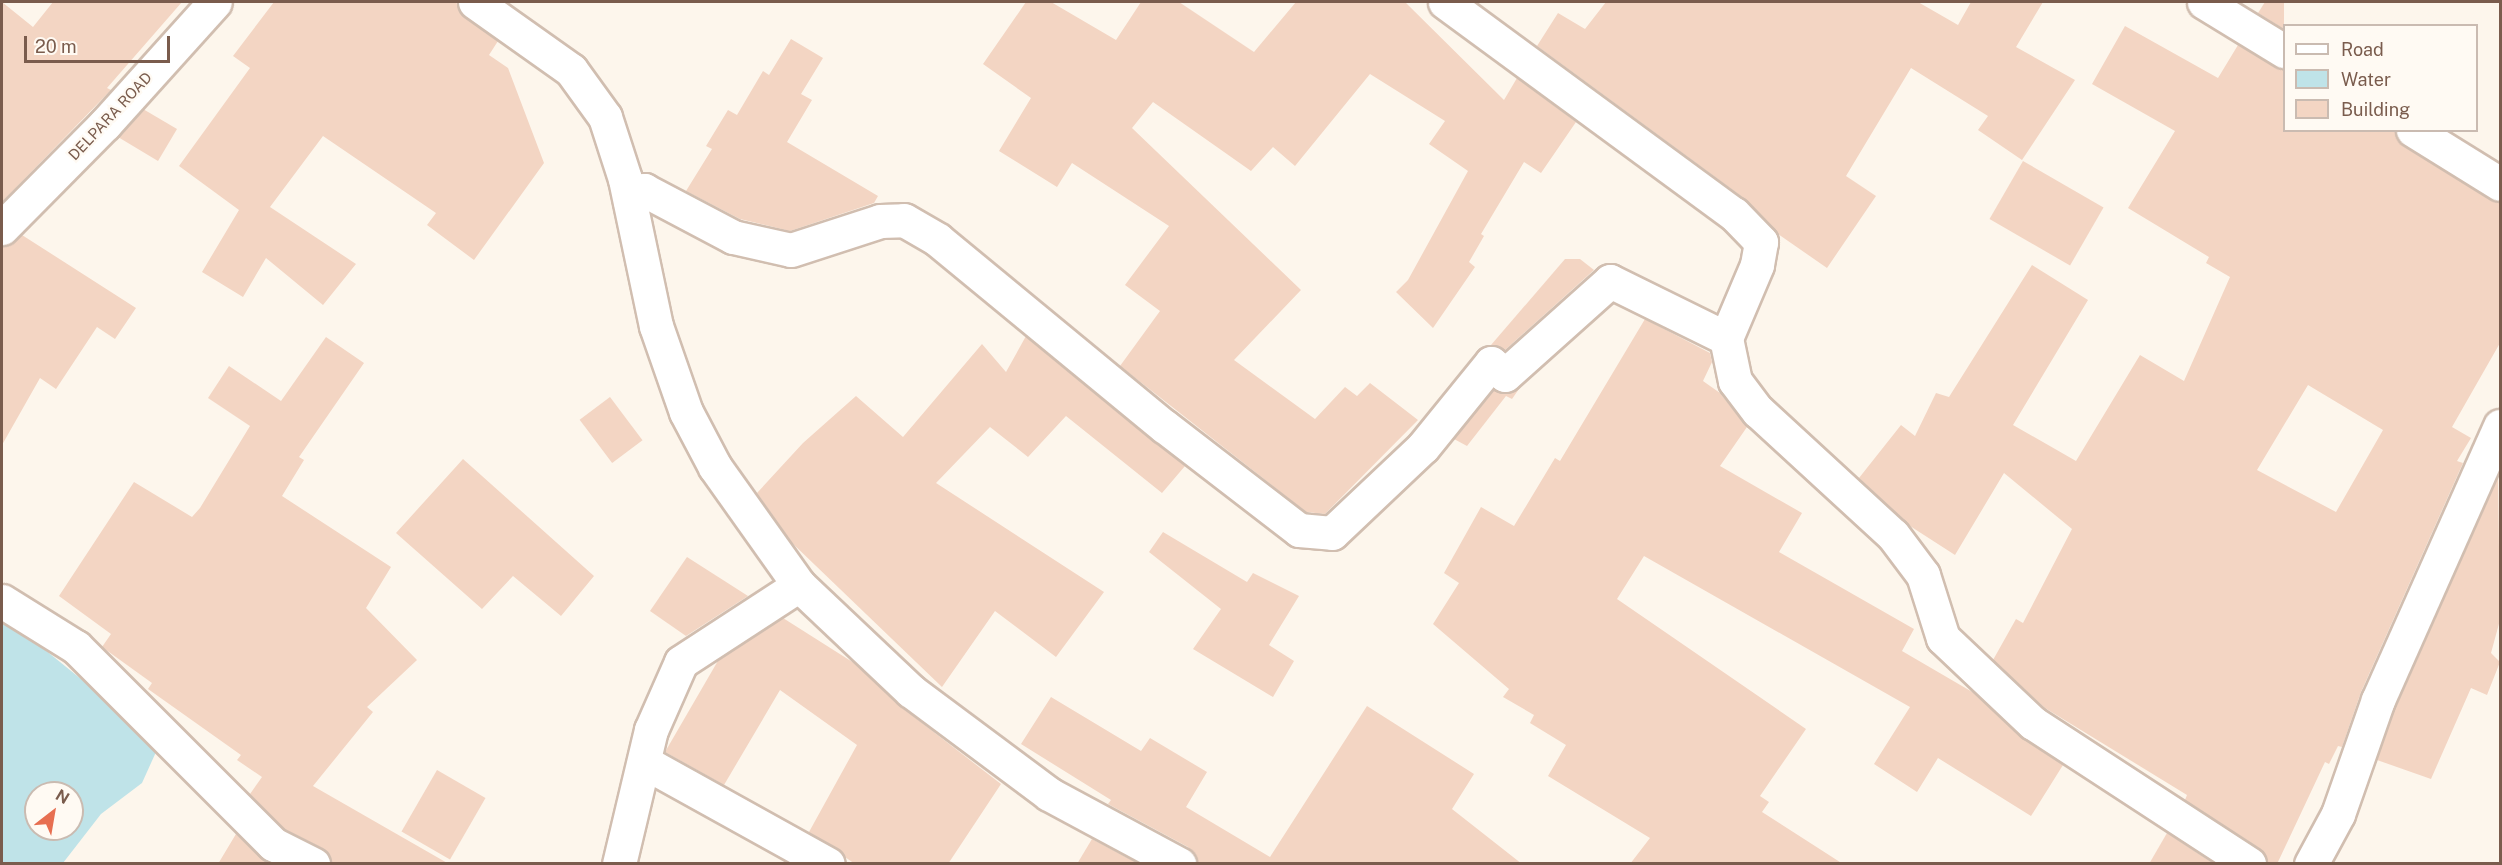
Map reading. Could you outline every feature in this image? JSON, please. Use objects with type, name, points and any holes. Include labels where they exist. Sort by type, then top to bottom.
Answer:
[{"type":"street","name":"DELPARA ROAD","points":[[2,228],[105,124],[215,2]]},
{"type":"street","points":[[475,2],[571,70],[605,117],[630,201],[656,326],[686,412],[715,467],[799,585],[910,691],[1040,788],[1179,864]]},
{"type":"street","points":[[1445,2],[1750,227],[1761,242],[1757,265],[1726,338],[1735,381],[1758,411],[1893,535],[1923,575],[1943,638],[2033,723],[2249,864]]},
{"type":"street","points":[[2204,2],[2283,50]]},
{"type":"street","points":[[2416,132],[2500,184]]},
{"type":"street","points":[[630,201],[644,190],[733,237],[791,250],[880,221],[904,220],[938,240],[1164,426],[1299,530],[1332,533],[1423,447],[1491,363],[1505,375],[1610,281],[1726,338]]},
{"type":"street","points":[[2311,864],[2338,814],[2378,700],[2500,426]]},
{"type":"street","points":[[619,864],[651,730],[681,662],[799,585]]},
{"type":"street","points":[[2,601],[76,648],[273,844],[313,864]]},
{"type":"street","points":[[644,762],[828,864]]},
{"type":"water","points":[[2,615],[139,726],[156,752],[142,783],[101,814],[84,836],[84,781],[24,781],[24,841],[80,841],[63,863],[2,863]]},
{"type":"building","points":[[2,2],[33,27],[53,2],[182,2],[107,88],[111,90],[2,202]]},
{"type":"building","points":[[274,2],[456,2],[464,17],[498,41],[489,55],[508,68],[544,163],[474,260],[427,225],[436,213],[323,136],[270,207],[356,264],[323,305],[266,258],[243,297],[202,272],[239,210],[179,166],[250,68],[233,56]]},
{"type":"building","points":[[1026,2],[1051,2],[1116,40],[1141,2],[1179,2],[1254,52],[1296,2],[1405,2],[1504,100],[1517,78],[1576,122],[1541,173],[1524,162],[1481,234],[1484,236],[1469,262],[1475,267],[1433,328],[1396,292],[1408,280],[1468,171],[1429,144],[1445,121],[1370,74],[1295,166],[1273,147],[1251,171],[1153,102],[1132,128],[1301,290],[1234,360],[1315,419],[1345,387],[1357,396],[1370,383],[1418,420],[1325,514],[1306,512],[1120,366],[1160,311],[1125,285],[1169,226],[1072,163],[1057,187],[999,151],[1031,98],[983,64]]},
{"type":"building","points":[[1606,2],[1918,2],[1958,25],[1971,2],[2043,2],[2016,47],[2075,80],[2022,160],[1978,130],[1988,116],[1911,68],[1846,176],[1876,196],[1827,268],[1778,234],[1745,199],[1537,46],[1558,13],[1585,29]]},
{"type":"building","points":[[2265,2],[2284,2],[2283,28],[2258,13]]},
{"type":"building","points":[[2125,26],[2218,78],[2238,45],[2283,69],[2283,132],[2395,132],[2403,146],[2500,203],[2500,343],[2452,427],[2471,438],[2457,461],[2463,463],[2361,692],[2342,747],[2338,746],[2329,764],[2325,762],[2277,864],[2267,864],[2259,848],[2185,800],[2187,795],[2045,708],[1993,660],[2016,619],[2023,623],[2072,529],[2004,473],[1955,555],[1910,526],[1859,478],[1901,425],[1915,436],[1936,393],[1949,397],[2032,265],[2088,300],[2013,425],[2076,461],[2140,355],[2184,381],[2230,277],[2206,263],[2209,257],[2128,208],[2175,131],[2092,84]],"holes":[[[2308,385],[2383,430],[2336,512],[2257,470]]]},
{"type":"building","points":[[791,39],[823,58],[801,94],[812,100],[787,142],[878,196],[874,203],[790,231],[740,219],[686,191],[712,149],[706,146],[728,110],[737,115],[763,71],[769,75]]},
{"type":"building","points":[[143,109],[177,129],[158,161],[118,137]]},
{"type":"building","points":[[2023,161],[2104,207],[2070,266],[1990,219]]},
{"type":"building","points":[[22,235],[136,308],[115,339],[97,327],[56,389],[40,378],[2,445],[2,246]]},
{"type":"building","points":[[1565,259],[1580,259],[1594,270],[1505,350],[1491,345]]},
{"type":"building","points":[[1645,319],[1710,353],[1712,362],[1703,381],[1720,393],[1747,427],[1720,466],[1802,513],[1779,552],[1914,629],[1902,651],[1974,693],[2020,737],[2063,765],[2031,816],[1938,758],[1917,792],[1874,764],[1910,707],[1644,556],[1617,599],[1806,729],[1760,796],[1769,802],[1762,812],[1843,864],[1630,864],[1650,838],[1548,776],[1566,745],[1530,723],[1534,715],[1503,697],[1509,689],[1433,624],[1459,583],[1444,573],[1481,507],[1514,526],[1555,458],[1560,461]]},
{"type":"building","points":[[1026,336],[1185,466],[1162,493],[1066,416],[1028,457],[990,427],[936,483],[1104,592],[1056,657],[995,611],[942,687],[790,541],[757,493],[803,443],[856,396],[903,437],[982,344],[1006,372]]},
{"type":"building","points":[[326,337],[364,363],[299,457],[304,460],[282,496],[391,567],[366,608],[417,660],[367,707],[373,712],[313,786],[449,864],[332,864],[322,848],[284,829],[250,794],[262,777],[237,760],[241,755],[148,689],[152,683],[102,647],[111,634],[59,596],[134,482],[192,517],[200,508],[250,426],[208,398],[229,366],[281,401]]},
{"type":"building","points":[[1521,386],[1512,399],[1506,396],[1467,446],[1454,439],[1494,390],[1509,393]]},
{"type":"building","points":[[610,397],[642,440],[612,463],[580,420]]},
{"type":"building","points":[[463,459],[594,576],[561,616],[513,576],[482,609],[396,533]]},
{"type":"building","points":[[2498,476],[2500,620],[2491,653],[2500,662],[2487,695],[2471,688],[2431,779],[2377,760],[2395,707]]},
{"type":"building","points":[[1163,532],[1247,582],[1253,573],[1299,596],[1269,645],[1294,661],[1273,697],[1193,649],[1221,609],[1149,552]]},
{"type":"building","points":[[687,557],[748,596],[686,636],[650,611]]},
{"type":"building","points":[[783,618],[854,663],[900,706],[1001,784],[948,864],[855,864],[809,832],[857,745],[780,690],[724,785],[665,752],[719,659]]},
{"type":"building","points":[[1051,697],[1141,751],[1150,738],[1207,772],[1186,807],[1270,857],[1367,706],[1474,774],[1452,809],[1522,864],[1198,864],[1188,847],[1108,804],[1111,800],[1021,744]]},
{"type":"building","points":[[437,770],[485,798],[450,859],[402,831]]},
{"type":"building","points":[[2167,833],[2214,864],[2149,864]]},
{"type":"building","points":[[236,834],[260,857],[270,864],[218,864]]},
{"type":"building","points":[[1092,839],[1139,864],[1077,864]]}]
